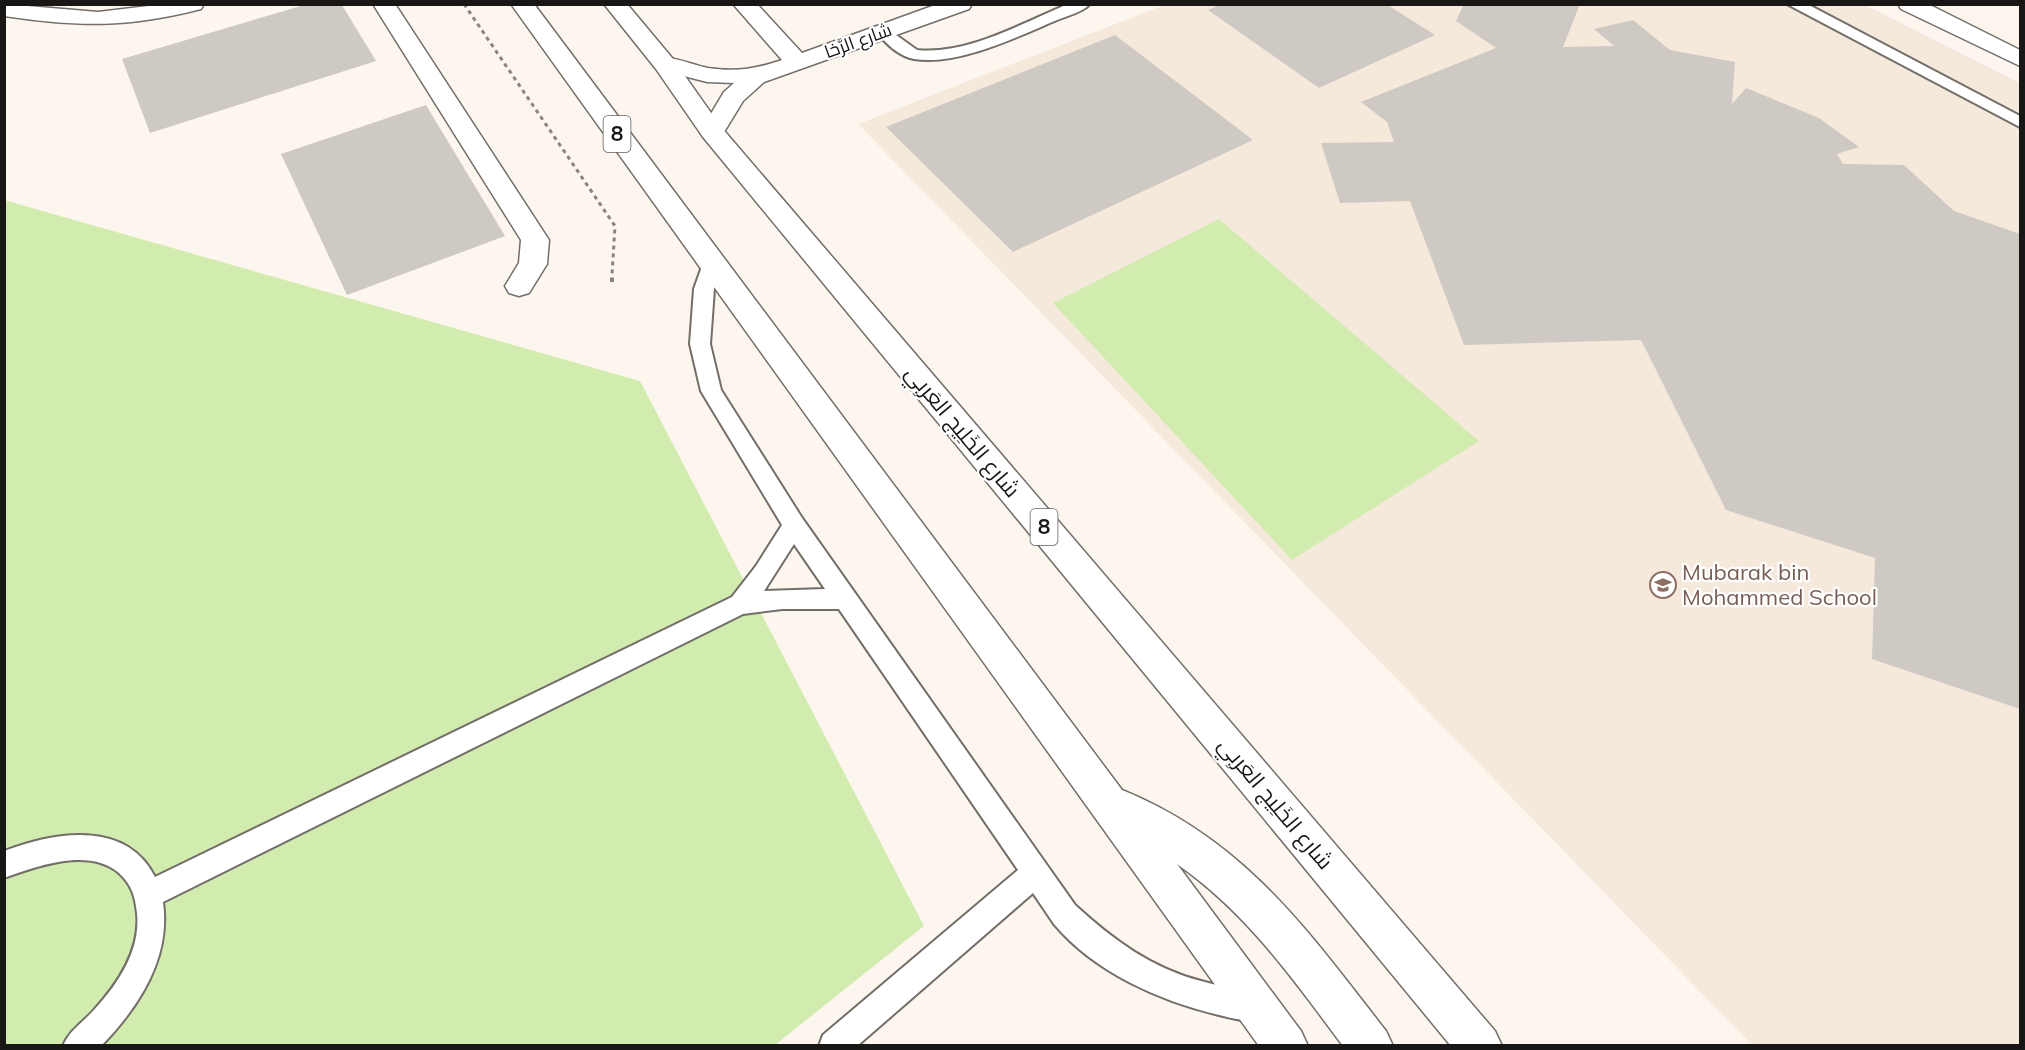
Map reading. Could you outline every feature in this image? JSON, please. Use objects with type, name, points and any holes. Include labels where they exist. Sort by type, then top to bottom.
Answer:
[{"type":"main road","points":[[4,9],[101,21],[139,18],[193,4]]},
{"type":"main road","points":[[384,4],[536,240],[533,264],[519,286]]},
{"type":"main road","name":"8","points":[[522,4],[1286,1046]]},
{"type":"main road","name":"شارع الخَلِيج العَربِي","points":[[615,4],[664,64],[712,132],[1480,1046]]},
{"type":"main road","points":[[744,4],[798,63]]},
{"type":"main road","name":"شارع الرَّخا","points":[[664,64],[707,75],[756,77],[961,4]]},
{"type":"main road","points":[[1910,4],[2020,59]]},
{"type":"main road","name":"شارع الرَّخا","points":[[712,132],[733,97],[756,77]]},
{"type":"main road","points":[[1110,804],[1170,836],[1231,879],[1274,923],[1371,1046]]},
{"type":"lane","points":[[885,32],[897,44],[915,54],[940,56],[1083,4]]},
{"type":"lane","points":[[1794,4],[2020,122]]},
{"type":"lane","points":[[712,263],[700,316],[700,344],[711,391],[794,525],[1065,915],[1091,940],[1120,962],[1187,994],[1259,1007]]},
{"type":"lane","points":[[740,604],[770,565],[794,525]]},
{"type":"lane","points":[[150,894],[740,604],[783,599],[845,599]]},
{"type":"lane","points":[[4,866],[26,856],[60,847],[92,847],[118,855],[138,870],[150,894],[152,924],[143,959],[124,997],[95,1032],[78,1046]]},
{"type":"lane","points":[[834,1046],[1036,873]]},
{"type":"path","points":[[464,4],[615,226],[612,282]]},
{"type":"shaded area","name":"Mubarak bin Mohammed School","points":[[1167,4],[1865,5],[2020,83],[2020,1045],[1752,1045],[858,124]]},
{"type":"green space","points":[[4,200],[640,381],[924,926],[775,1045],[5,1045]]},
{"type":"green space","points":[[1219,219],[1479,441],[1292,560],[1053,303]]},
{"type":"building","points":[[1222,4],[1386,4],[1435,35],[1319,88],[1208,10]]},
{"type":"building","points":[[1464,4],[1580,4],[1563,47],[1614,46],[1594,29],[1633,20],[1670,50],[1735,62],[1732,104],[1746,88],[1819,118],[1859,147],[1837,154],[1843,164],[1904,165],[1954,211],[2020,234],[2020,709],[1872,659],[1875,558],[1726,510],[1641,340],[1464,345],[1410,201],[1340,203],[1321,143],[1394,142],[1387,122],[1361,102],[1496,48],[1456,21]]},
{"type":"building","points":[[304,5],[342,5],[376,61],[150,133],[122,59]]},
{"type":"building","points":[[1115,35],[1253,140],[1013,252],[886,127]]},
{"type":"building","points":[[426,105],[505,236],[347,295],[281,154]]},
{"type":"place","name":"Mubarak bin Mohammed School","points":[[1663,585]]}]
